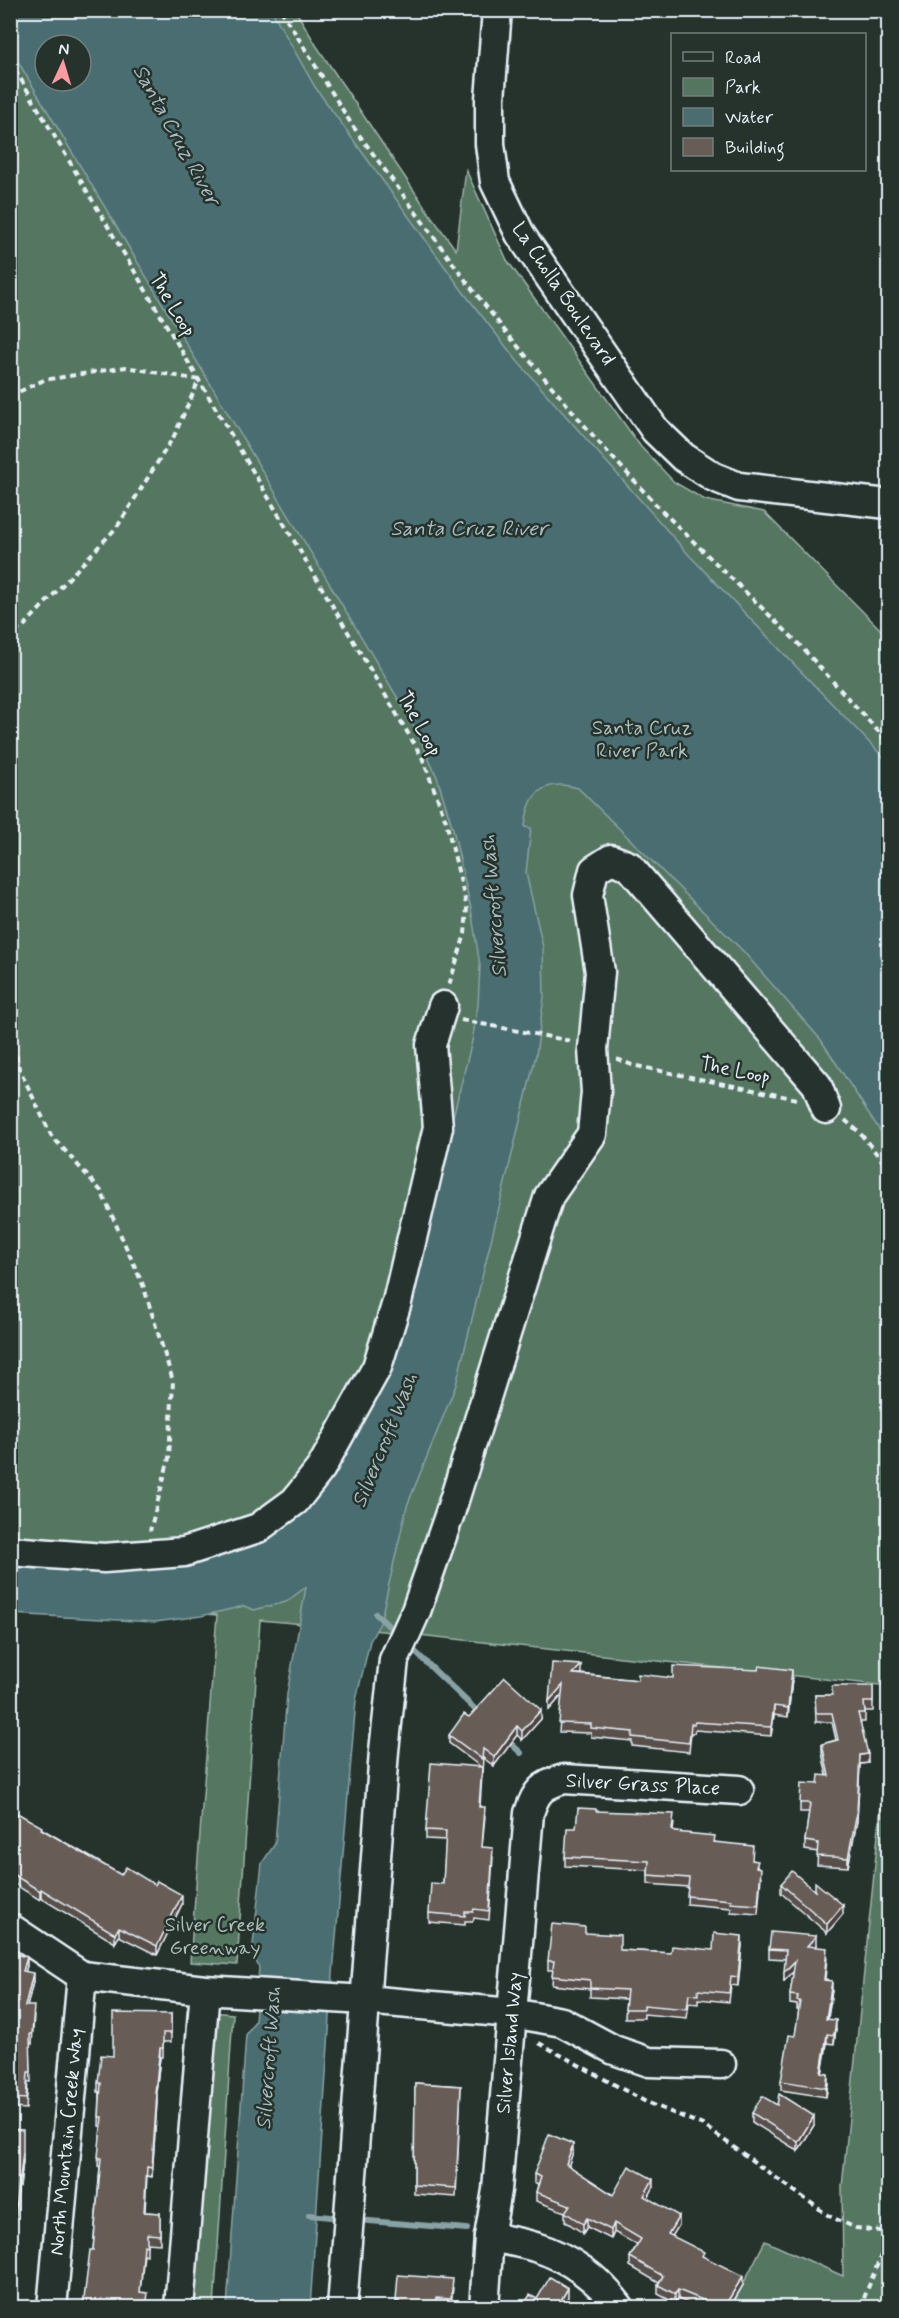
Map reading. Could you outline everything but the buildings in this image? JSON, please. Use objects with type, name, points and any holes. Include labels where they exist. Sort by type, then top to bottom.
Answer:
[{"type":"street","name":"La Cholla Boulevard","points":[[497,10],[490,99],[490,144],[495,183],[520,234],[656,430],[682,457],[714,477],[739,487],[888,504]]},
{"type":"street","points":[[342,2307],[384,1751],[394,1660],[416,1611],[450,1513],[549,1196],[592,1134],[596,1092],[584,1045],[600,972],[588,895],[594,870],[610,859],[629,866],[817,1085],[826,1109]]},
{"type":"street","points":[[10,1551],[104,1558],[184,1552],[258,1528],[295,1501],[321,1468],[377,1367],[397,1302],[438,1127],[431,1045],[451,1013]]},
{"type":"street","name":"Silver Grass Place","points":[[542,1783],[564,1779],[585,1779],[739,1790]]},
{"type":"street","name":"Silver Island Way","points":[[484,2307],[489,2237],[497,2190],[529,1813],[542,1783]]},
{"type":"street","points":[[10,1929],[82,1976],[205,1990],[365,2000],[511,2020],[561,2022],[614,2050],[649,2062],[722,2064]]},
{"type":"street","name":"North Mountain Creek Way","points":[[52,2307],[82,1976]]},
{"type":"street","points":[[179,2307],[205,1990]]},
{"type":"street","points":[[489,2237],[535,2246],[571,2263],[595,2279],[620,2307]]},
{"type":"path","points":[[281,10],[352,125],[505,331],[601,444],[662,511],[795,640],[888,742]]},
{"type":"path","name":"The Loop","points":[[10,61],[422,757],[436,791],[467,908],[465,934],[451,1013],[584,1045],[632,1065],[791,1098],[826,1109],[860,1132],[888,1168]]},
{"type":"path","points":[[10,396],[44,380],[126,367],[199,380],[174,436],[117,527],[23,627],[10,634]]},
{"type":"path","points":[[10,1024],[19,1068],[51,1135],[101,1191],[143,1285],[173,1381],[169,1458],[143,1555]]},
{"type":"path","points":[[511,2020],[646,2102],[703,2125],[843,2224],[888,2232]]},
{"type":"path","points":[[860,2307],[888,2238]]},
{"type":"green space","name":"Santa Cruz River Park","points":[[10,11],[296,11],[316,45],[456,250],[466,170],[507,260],[641,447],[674,482],[705,500],[764,512],[888,637],[888,1686],[382,1631],[260,1620],[237,1965],[190,1962],[217,1615],[11,1597]]},
{"type":"green space","points":[[888,1737],[888,2307],[731,2308],[765,2241],[843,2276],[842,2187]]},
{"type":"green space","name":"Silver Creek Greenway","points":[[187,2010],[233,2014],[214,2307],[167,2308]]},
{"type":"water","name":"Santa Cruz River","points":[[11,11],[272,11],[315,87],[464,293],[518,362],[689,555],[888,762],[888,1143],[821,1040],[742,950],[578,788],[566,785],[547,787],[534,797],[530,805],[525,827],[531,828],[526,873],[543,947],[544,997],[536,1055],[456,1385],[407,1506],[380,1623],[370,1641],[356,1700],[333,1973],[310,2307],[227,2307],[246,2035],[255,2021],[259,1967],[252,1954],[262,1863],[275,1844],[287,1694],[306,1587],[286,1602],[254,1610],[244,1606],[201,1616],[155,1622],[11,1614],[10,1558],[109,1566],[287,1525],[309,1507],[365,1419],[397,1340],[472,1041],[478,1005],[480,966],[471,909],[453,829],[437,777],[412,722],[37,93],[93,93],[93,33],[33,33],[33,87],[11,50]]},
{"type":"waterway","points":[[376,1614],[397,1634]]},
{"type":"waterway","points":[[408,1645],[481,1715]]},
{"type":"waterway","points":[[506,1739],[521,1753]]},
{"type":"waterway","points":[[309,2215],[341,2218]]},
{"type":"waterway","points":[[357,2220],[467,2229]]},
{"type":"water label","name":"Silvercroft Wash","points":[[494,906]]},
{"type":"water label","name":"Silvercroft Wash","points":[[385,1440]]},
{"type":"water label","name":"Silvercroft Wash","points":[[269,2058]]}]
